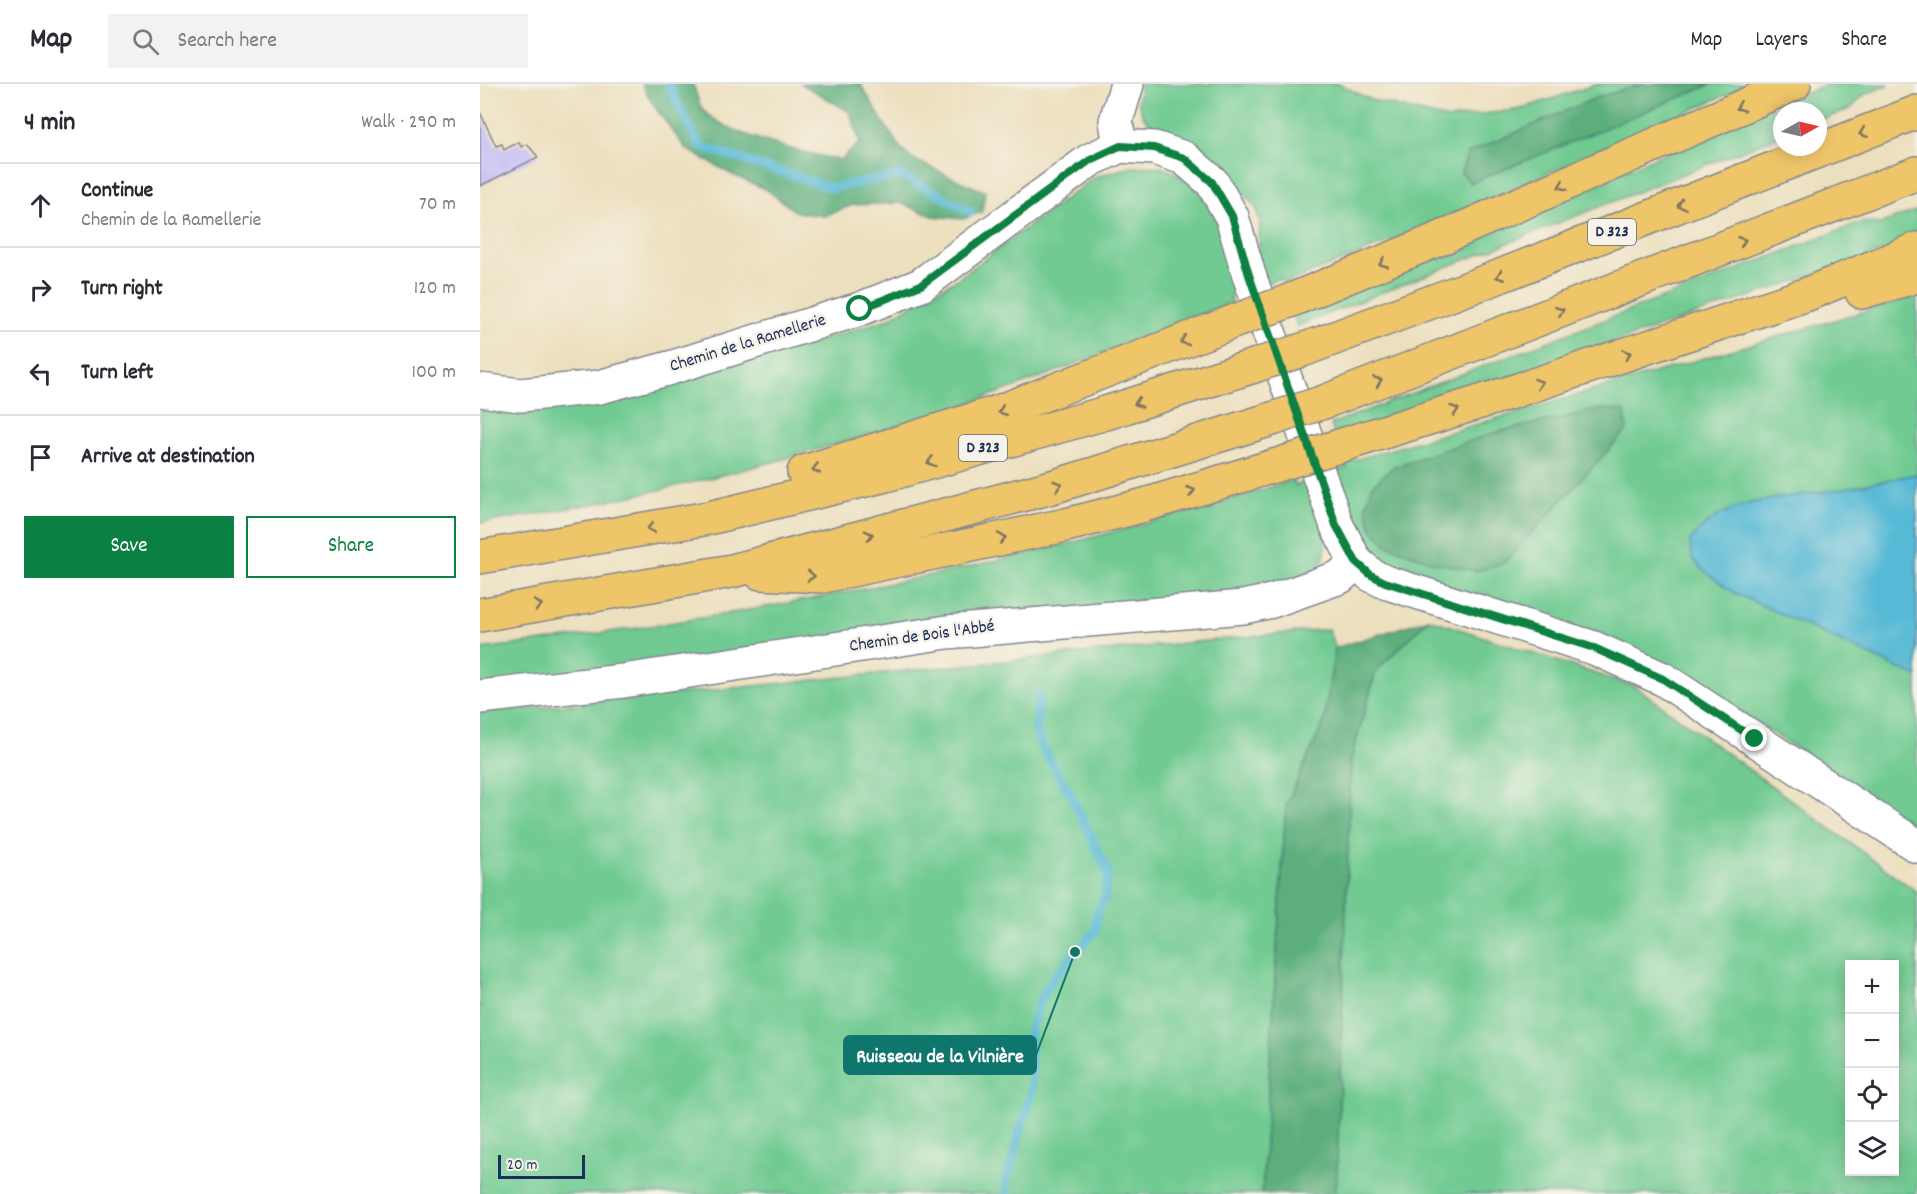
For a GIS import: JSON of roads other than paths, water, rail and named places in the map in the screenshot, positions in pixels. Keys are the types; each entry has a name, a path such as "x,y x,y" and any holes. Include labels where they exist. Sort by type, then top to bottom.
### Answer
{"highway":[{"path":"709,518 772,480 854,458 998,412 1289,301 1439,239 1794,84"},
{"name":"D 323","path":"480,557 709,518 886,475 1106,413 1305,349 1491,280 1917,112"},
{"path":"480,615 732,571 1052,487 1324,402 1917,173"},
{"path":"732,571 823,576 1066,525 1141,506 1506,394 1805,295 1917,249"},
{"path":"1805,295 1824,304 1917,276"}],"street":[{"path":"1127,84 1116,121 1120,146 1154,148 1184,158 1212,182 1232,216 1249,275 1323,488 1345,545 1356,562 1371,575 1385,582 1594,648 1663,679 1917,846"},
{"name":"Chemin de la Ramellerie","path":"480,390 521,395 599,387 670,368 860,309 921,285 1090,160 1120,146"},
{"name":"Chemin de Bois l'Abbé","path":"480,697 622,681 947,632 1244,607 1272,601 1340,577 1356,562"}],"water":[{"path":"1917,474 1917,677 1733,592 1703,570 1692,558 1690,541 1717,516 1733,509 1750,503"}],"waterway":[{"path":"668,84 700,146 831,188 902,175 971,212"},
{"path":"1007,1194 1006,1182 1032,1090 1030,1030 1040,1001 1053,978 1095,931 1097,913 1104,899 1108,872 1073,799 1043,749 1036,731 1039,695"}],"place":[{"name":"Ruisseau de la Vilnière","path":"1075,952"}]}
